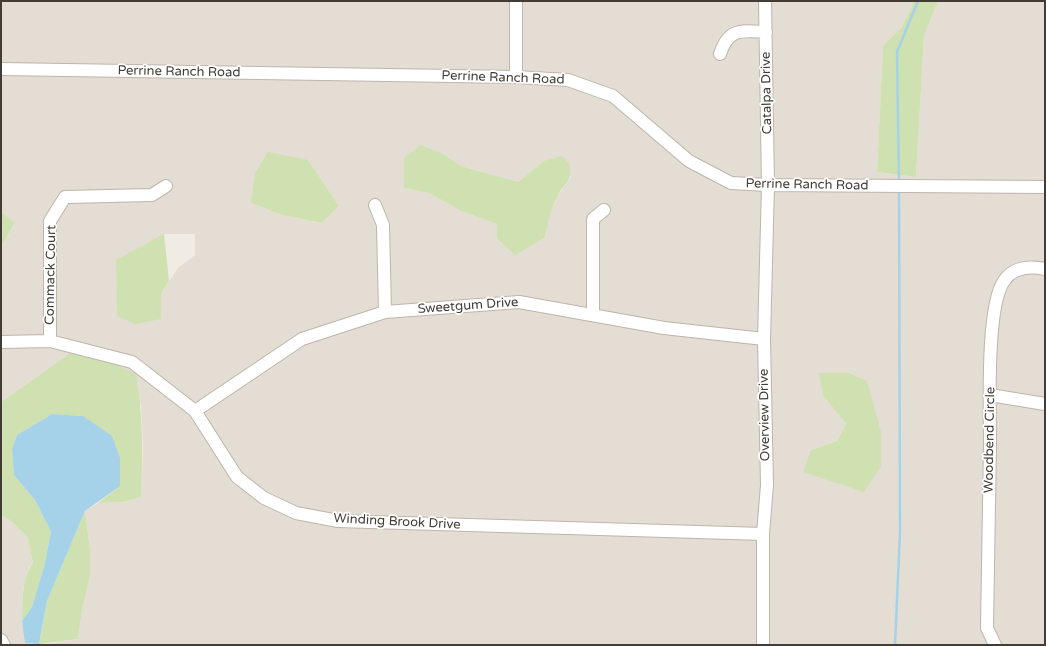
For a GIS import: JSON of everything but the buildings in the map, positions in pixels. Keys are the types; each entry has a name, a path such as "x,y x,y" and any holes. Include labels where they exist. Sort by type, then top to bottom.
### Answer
{"street":[{"path":"516,1 516,77"},
{"name":"Catalpa Drive","path":"766,1 768,185"},
{"path":"720,54 724,43 734,33 766,32"},
{"name":"Perrine Ranch Road","path":"1,69 516,77 568,80 613,96 689,161 731,183 768,185 1045,187"},
{"name":"Overview Drive","path":"763,645 763,534 767,485 764,339 768,185"},
{"name":"Commack Court","path":"50,340 50,221 65,197 152,195 166,186"},
{"path":"375,205 383,225 385,312"},
{"path":"593,315 593,219 604,210"},
{"name":"Woodbend Circle","path":"995,645 987,628 990,395 992,342 996,300 1004,280 1016,270 1034,267 1045,269"},
{"name":"Sweetgum Drive","path":"195,411 302,339 385,312 518,302 664,328 764,339"},
{"name":"Winding Brook Drive","path":"1,342 50,340 132,362 195,411 237,477 264,498 296,513 338,521 763,534"},
{"path":"990,395 1045,404"},
{"path":"1,640 4,645"}],"shaded area":[{"path":"1,1 914,1 902,27 883,46 877,172 916,177 924,36 938,1 1045,1 1045,183 768,180 732,178 692,157 616,92 569,75 1,64"},
{"path":"1,74 516,82 568,85 611,101 729,187 1045,192 1045,645 1,645 1,515 11,521 28,538 33,563 29,568 23,589 22,621 30,644 47,644 78,639 90,549 85,511 98,503 124,502 141,497 143,449 141,404 69,354 1,402 1,247 15,224 1,212","holes":["443,154 461,166 518,182 544,161 571,177 558,195 549,216 545,237 497,224 461,211 429,193 404,188","308,160 339,206 322,223 282,215 251,203","164,234 195,234 195,255 178,268 161,294","823,395 881,466 811,450 837,441 846,424"]}],"green space":[{"path":"914,1 938,1 924,36 916,177 877,172 883,46 902,27"},
{"path":"421,145 443,154 461,166 518,182 544,161 562,156 570,165 570,176 553,205 545,237 515,255 497,238 497,224 461,211 429,193 404,188 404,158"},
{"path":"268,152 308,160 339,206 322,223 282,215 251,203 255,173"},
{"path":"1,212 15,223 1,247"},
{"path":"164,234 169,281 161,294 161,319 135,324 117,316 116,260"},
{"path":"91,350 105,360 136,374 142,435 141,497 124,502 98,503 120,486 83,416 52,414 17,435 12,449 14,475 35,500 51,532 44,567 32,607 22,621 26,576 33,563 28,538 11,521 1,515 1,402 69,354"},
{"path":"819,373 849,373 867,381 881,432 881,466 864,492 803,472 811,450 837,441 846,424 823,395"},
{"path":"85,511 90,549 90,575 82,609 78,639 39,644 47,601"}],"water":[{"path":"52,414 83,416 112,436 120,458 120,486 85,511 47,601 39,644 25,643 22,621 32,607 44,567 51,532 35,500 14,475 12,449 17,435"}],"waterway":[{"path":"899,182 897,52 918,1"},
{"path":"895,645 900,532 899,189"}]}
